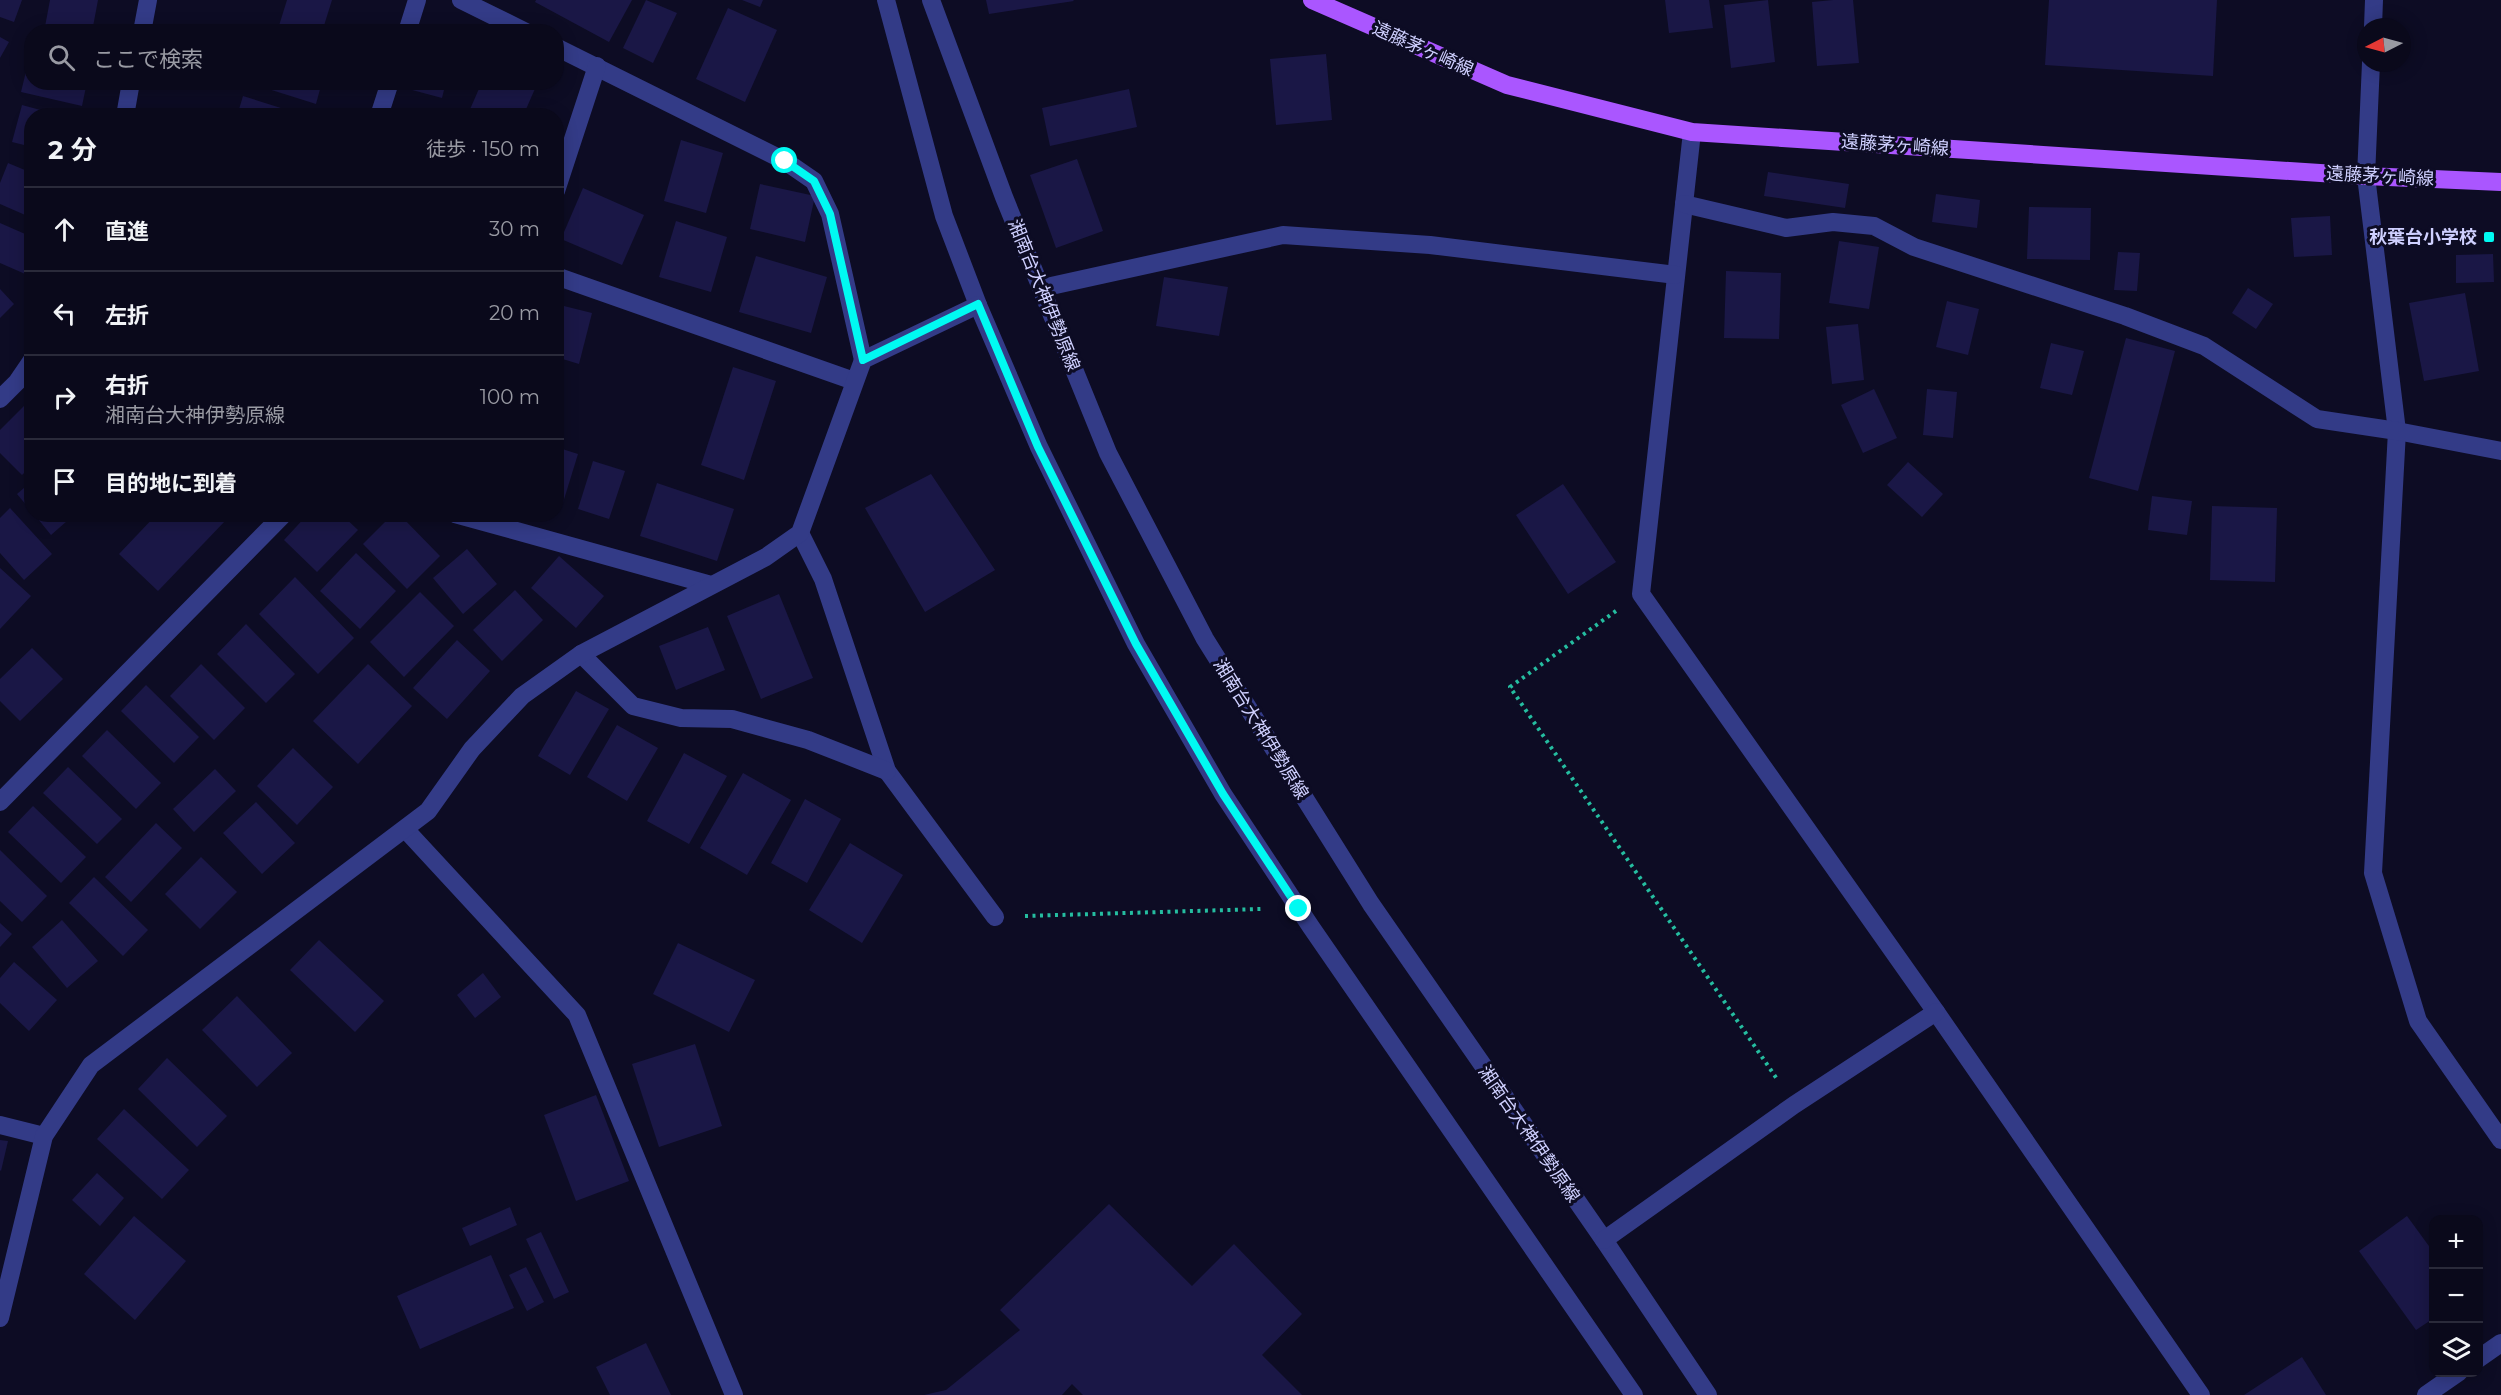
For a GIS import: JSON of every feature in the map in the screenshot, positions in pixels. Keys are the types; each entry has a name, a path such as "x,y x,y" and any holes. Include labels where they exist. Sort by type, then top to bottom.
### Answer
{"main road":[{"name":"遠藤茅ヶ崎線","path":"1312,0 1507,85 1692,132 2366,176 2501,182"}],"street":[{"path":"144,24 148,0"},
{"path":"410,24 417,0"},
{"path":"461,0 510,24"},
{"path":"886,0 944,216 978,304 1038,447 1136,644 1223,794 1299,909 1634,1395"},
{"name":"湘南台大神伊勢原線","path":"931,0 1004,197 1108,453 1204,639 1371,904 1604,1240 1708,1395"},
{"path":"2373,18 2374,0"},
{"path":"0,1318 5,1274 44,1136 91,1065 428,811 472,749 522,696 581,654 766,557 800,533 863,360 830,214 814,181 785,161 564,51"},
{"path":"564,167 597,66"},
{"path":"2372,72 2366,176 2397,430 2373,873 2418,1021 2501,1140"},
{"path":"126,108 129,90"},
{"path":"382,108 388,90"},
{"path":"1692,132 1641,594 1936,1012 2201,1395"},
{"path":"1684,204 1786,228 1833,222 1874,226 1914,247 2125,316 2204,346 2318,419 2397,430 2501,451"},
{"path":"1042,288 1283,235 1430,245 1676,275"},
{"path":"564,279 854,381"},
{"path":"863,360 978,304"},
{"path":"0,399 24,384"},
{"path":"0,802 276,522"},
{"path":"484,522 711,585"},
{"path":"800,533 824,579 887,771 994,916"},
{"path":"581,654 633,706 681,718 732,719 808,740 887,771"},
{"path":"405,829 577,1015 734,1395"},
{"path":"1604,1240 1794,1105 1936,1012"},
{"path":"0,1125 44,1136"},
{"path":"2483,1356 2501,1343"},
{"path":"2426,1395 2452,1377"}],"path":[{"path":"1641,594 1510,687 1794,1105"},
{"path":"994,916 1299,909"}],"building":[{"path":"0,0 22,0 14,22 0,17"},
{"path":"50,0 98,0 94,24 46,24"},
{"path":"287,0 332,0 324,24 280,24"},
{"path":"536,0 632,0 609,42 535,2"},
{"path":"646,0 677,13 653,63 623,48"},
{"path":"742,0 763,0 760,7"},
{"path":"986,0 1073,0 1074,1 989,14"},
{"path":"1665,0 1709,0 1713,28 1669,33"},
{"path":"1768,0 1775,62 1731,68 1724,5"},
{"path":"1853,0 1859,63 1817,66 1812,2"},
{"path":"2049,0 2217,0 2213,76 2045,65"},
{"path":"728,8 777,30 745,102 696,79"},
{"path":"0,37 9,42 0,58"},
{"path":"1326,54 1332,120 1276,125 1270,59"},
{"path":"24,80 24,90 85,90 82,106 21,92"},
{"path":"1129,89 1137,127 1050,146 1042,108"},
{"path":"271,90 320,90 316,104"},
{"path":"412,90 444,90 442,98"},
{"path":"478,90 534,90 527,108 471,108"},
{"path":"243,96 281,108 239,108"},
{"path":"22,105 33,108 24,108 24,145 12,142"},
{"path":"681,140 723,153 706,213 664,201"},
{"path":"1077,159 1103,231 1056,248 1030,175"},
{"path":"8,163 24,170 24,214 0,204 0,183"},
{"path":"1768,172 1849,184 1845,208 1764,196"},
{"path":"760,184 815,196 805,242 750,229"},
{"path":"583,188 644,215 622,265 564,240 564,232"},
{"path":"1936,194 1980,200 1977,228 1932,222"},
{"path":"2029,207 2091,208 2090,260 2027,259"},
{"path":"2330,216 2332,255 2294,257 2291,218"},
{"path":"676,221 727,237 711,292 659,277"},
{"path":"0,223 24,234 24,274 0,263"},
{"path":"1839,241 1879,247 1869,309 1829,303"},
{"path":"2118,252 2140,253 2137,291 2114,290"},
{"path":"2493,254 2494,282 2456,283 2456,255"},
{"path":"756,256 827,277 811,333 739,312"},
{"path":"1726,271 1781,273 1779,339 1724,338"},
{"path":"1164,277 1228,287 1219,336 1156,326"},
{"path":"2248,288 2273,304 2256,329 2232,313"},
{"path":"0,289 14,304 0,318"},
{"path":"2465,293 2479,371 2424,381 2409,303"},
{"path":"1947,301 1979,309 1968,355 1936,347"},
{"path":"564,306 592,313 579,364 564,359"},
{"path":"1858,324 1864,380 1832,384 1826,327"},
{"path":"2126,338 2175,351 2138,491 2089,478"},
{"path":"2051,343 2084,351 2072,395 2040,388"},
{"path":"733,367 776,381 744,480 701,465"},
{"path":"1874,389 1897,438 1863,453 1841,405"},
{"path":"1927,389 1957,392 1953,438 1923,435"},
{"path":"24,406 24,473 22,475 0,453 0,430"},
{"path":"564,450 578,454 564,500"},
{"path":"593,461 625,471 609,519 578,509"},
{"path":"1908,462 1943,494 1922,517 1887,485"},
{"path":"931,474 995,570 925,612 865,508"},
{"path":"657,483 734,509 717,561 640,536"},
{"path":"1563,484 1616,562 1568,594 1516,515"},
{"path":"24,488 24,502 17,494"},
{"path":"2152,496 2192,501 2187,535 2148,530"},
{"path":"2212,506 2277,508 2275,582 2210,580"},
{"path":"10,508 52,554 24,580 0,553 0,518"},
{"path":"40,522 66,522 51,535"},
{"path":"149,522 224,522 158,591 119,554"},
{"path":"301,522 350,522 358,530 317,572 284,540"},
{"path":"385,522 407,522 440,556 407,589 363,544"},
{"path":"467,549 497,584 463,614 433,578"},
{"path":"356,553 396,591 360,629 320,591"},
{"path":"559,556 604,596 576,628 531,588"},
{"path":"0,568 31,596 0,629"},
{"path":"295,577 354,638 318,674 259,614"},
{"path":"515,590 543,620 502,661 473,630"},
{"path":"420,592 454,626 404,677 370,642"},
{"path":"779,594 813,678 761,699 727,616"},
{"path":"246,624 295,674 266,703 217,654"},
{"path":"708,627 725,670 676,690 659,646"},
{"path":"457,640 490,671 447,719 413,688"},
{"path":"32,648 63,679 20,721 0,701 0,679"},
{"path":"201,664 245,708 214,740 170,696"},
{"path":"368,664 412,706 358,764 313,721"},
{"path":"146,685 199,737 174,763 121,711"},
{"path":"576,691 609,709 570,775 538,756"},
{"path":"617,725 658,748 627,801 587,777"},
{"path":"107,730 161,783 136,809 82,756"},
{"path":"293,748 333,787 297,825 257,786"},
{"path":"684,753 727,776 689,844 647,821"},
{"path":"68,767 122,819 97,844 43,793"},
{"path":"215,769 236,791 194,832 173,809"},
{"path":"743,773 791,800 747,875 700,848"},
{"path":"805,799 841,819 807,883 771,863"},
{"path":"256,802 295,843 262,874 223,833"},
{"path":"33,806 86,857 61,883 8,832"},
{"path":"156,823 182,848 131,902 105,877"},
{"path":"850,843 903,875 862,943 809,910"},
{"path":"0,850 47,896 22,922 0,901"},
{"path":"201,857 237,892 200,929 165,894"},
{"path":"94,877 148,930 123,956 69,903"},
{"path":"62,920 98,961 67,988 32,947"},
{"path":"0,923 12,934 0,947"},
{"path":"319,940 384,1001 355,1032 290,970"},
{"path":"678,943 755,980 729,1032 653,994"},
{"path":"14,962 57,1000 29,1031 0,1003 0,978"},
{"path":"483,973 501,997 475,1018 457,995"},
{"path":"237,996 292,1053 257,1087 202,1030"},
{"path":"695,1044 722,1126 659,1147 632,1064"},
{"path":"167,1058 227,1116 197,1147 138,1089"},
{"path":"596,1095 629,1181 576,1201 544,1115"},
{"path":"124,1109 189,1170 162,1199 97,1139"},
{"path":"0,1140 8,1141 1,1171 0,1170"},
{"path":"97,1173 124,1198 100,1226 72,1200"},
{"path":"1109,1204 1192,1286 1234,1244 1302,1314 1262,1355 1302,1395 1083,1395 1072,1384 1062,1395 924,1395 946,1390 1020,1330 1000,1310"},
{"path":"510,1207 517,1225 470,1246 462,1228"},
{"path":"134,1216 186,1261 135,1320 84,1274"},
{"path":"2407,1216 2429,1246 2429,1321 2416,1330 2359,1251"},
{"path":"541,1232 569,1292 554,1299 526,1239"},
{"path":"491,1255 514,1308 420,1349 397,1296"},
{"path":"526,1267 544,1302 527,1311 509,1275"},
{"path":"646,1343 671,1395 610,1395 596,1367"},
{"path":"2302,1357 2326,1395 2244,1395"}],"place":[{"name":"秋葉台小学校","path":"2489,237"}],"route":[{"path":"785,161 814,181 830,214 863,360 978,304 1038,447 1136,644 1223,794 1299,909"}]}
